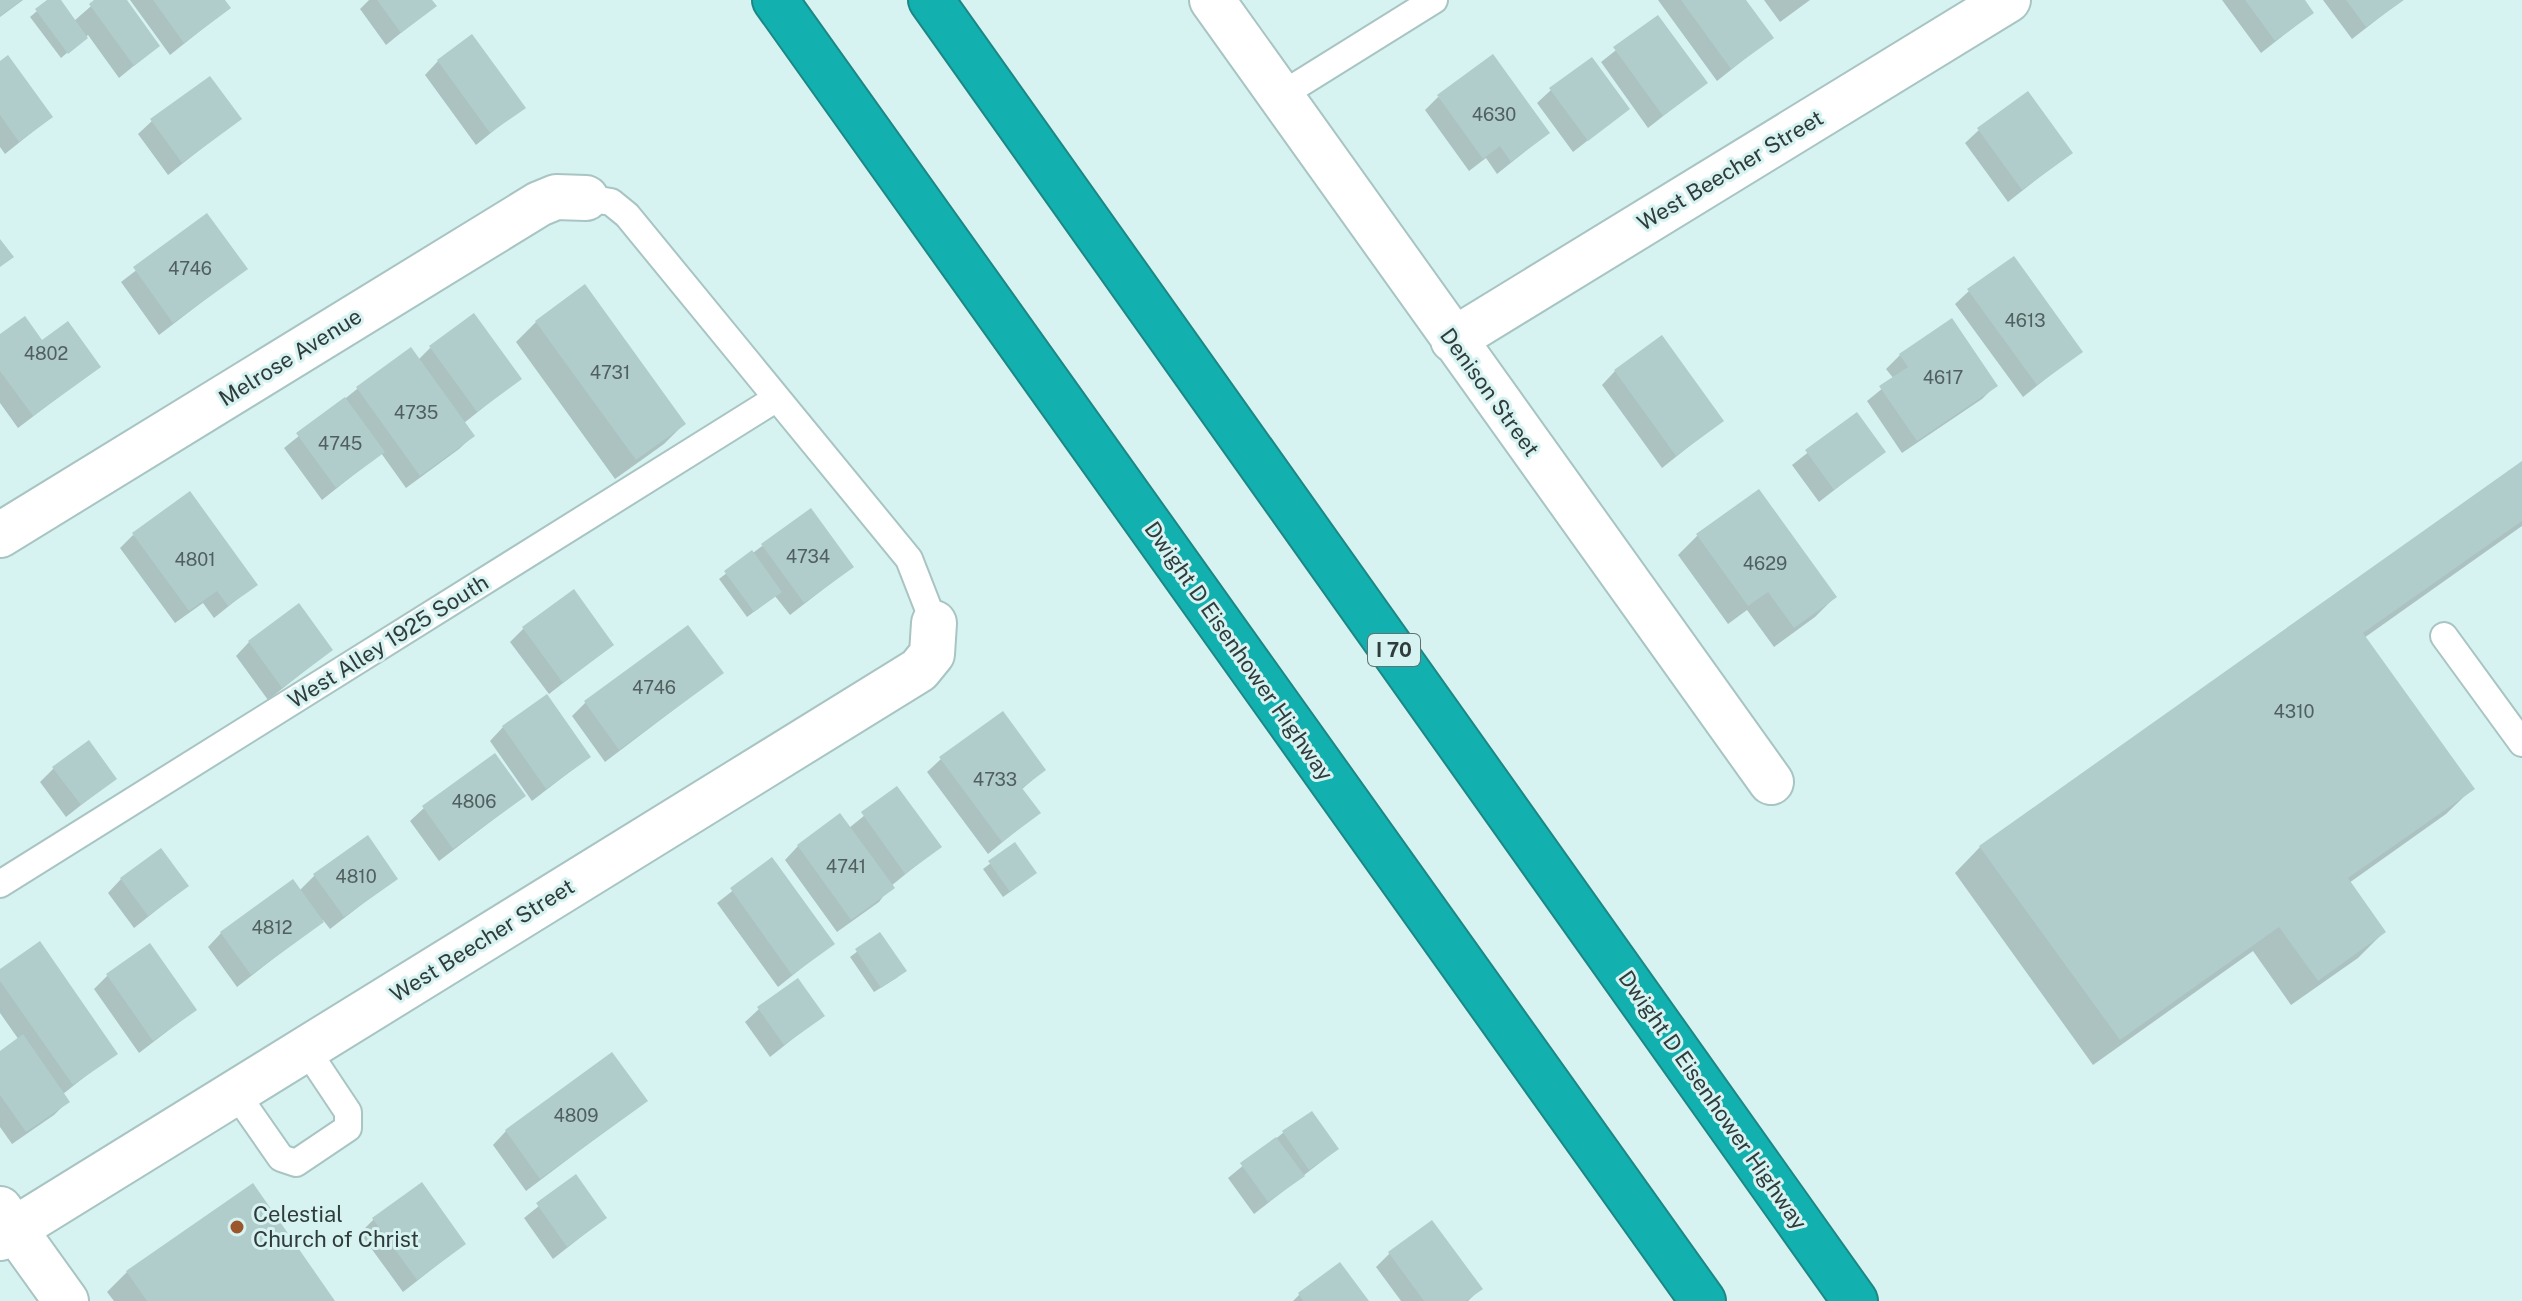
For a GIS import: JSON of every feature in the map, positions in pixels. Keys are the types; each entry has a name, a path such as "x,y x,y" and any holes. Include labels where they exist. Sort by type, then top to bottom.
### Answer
{"highway":[{"name":"Dwight D Eisenhower Highway","path":"775,0 1703,1301"},
{"name":"Dwight D Eisenhower Highway","path":"931,0 1855,1301"}],"street":[{"name":"Denison Street","path":"1212,0 1771,782"},
{"name":"West Beecher Street","path":"1453,340 2008,0"},
{"name":"Melrose Avenue","path":"0,535 539,204 556,197 586,198"},
{"name":"West Beecher Street","path":"5,1225 306,1049 919,670 932,654 934,623"},
{"path":"5,1225 66,1301"}],"lane":[{"path":"1280,96 1434,0"},
{"path":"586,198 611,202 627,215 909,559 934,623"},
{"name":"West Alley 1925 South","path":"0,884 777,398"},
{"path":"2444,636 2522,743"},
{"path":"235,1092 281,1158 296,1163 348,1128 348,1112 306,1049"}],"building":[{"path":"0,0 22,0 0,16"},
{"path":"47,0 61,0 88,38 68,54 35,9"},
{"path":"94,0 127,0 160,46 134,66 89,4"},
{"path":"153,0 225,0 231,8 184,43"},
{"path":"377,0 432,0 437,6 401,33"},
{"path":"1681,0 1746,0 1774,38 1731,69"},
{"path":"2245,0 2305,0 2314,13 2275,41"},
{"path":"2346,0 2404,0 2366,27"},
{"path":"1658,15 1708,83 1663,116 1613,47"},
{"path":"472,34 526,108 490,133 437,60"},
{"path":"1493,54 1550,133 1511,162 1500,146 1483,159 1437,95"},
{"path":"8,55 53,117 19,142 0,115 0,61"},
{"path":"1592,57 1630,109 1588,141 1549,88"},
{"path":"210,76 242,119 182,163 150,119"},
{"path":"2028,91 2073,153 2022,190 1977,128"},
{"path":"207,213 248,269 173,323 133,267"},
{"path":"0,239 14,257 0,267"},
{"path":"2014,256 2083,352 2037,385 1967,289"},
{"path":"585,284 686,424 636,460 535,321"},
{"path":"474,313 522,379 477,412 429,346"},
{"path":"25,316 42,340 68,321 101,367 33,416 0,371 0,334"},
{"path":"1952,318 1998,386 1917,441 1879,386 1908,367 1899,354"},
{"path":"1662,335 1724,421 1676,456 1614,370"},
{"path":"411,347 475,436 420,476 356,387"},
{"path":"345,397 385,452 336,488 296,433"},
{"path":"1857,412 1886,452 1834,490 1805,450"},
{"path":"2522,461 2522,521 2363,633 2475,789 2348,878 2386,932 2318,981 2279,927 2120,1040 1979,846"},
{"path":"1759,489 1837,597 1794,628 1768,592 1748,606 1696,534"},
{"path":"190,491 258,585 228,606 217,591 189,611 132,533"},
{"path":"811,508 854,567 804,603 761,544"},
{"path":"752,550 782,592 754,612 724,571"},
{"path":"574,589 614,645 563,683 522,627"},
{"path":"299,603 333,650 282,688 248,641"},
{"path":"688,625 724,673 619,750 584,701"},
{"path":"547,694 591,757 546,789 502,726"},
{"path":"1003,711 1046,770 1022,788 1041,813 1002,842 939,757"},
{"path":"89,740 117,779 81,805 52,767"},
{"path":"495,753 526,796 453,849 422,806"},
{"path":"897,786 942,847 905,874 861,812"},
{"path":"840,813 895,888 851,920 797,845"},
{"path":"368,835 398,879 344,917 313,874"},
{"path":"1015,842 1037,873 1010,892 988,861"},
{"path":"161,848 189,886 148,916 120,878"},
{"path":"772,857 835,944 792,975 730,888"},
{"path":"293,879 324,922 251,975 220,932"},
{"path":"880,932 907,971 881,988 855,949"},
{"path":"40,941 118,1054 73,1085 0,981 0,969"},
{"path":"150,943 197,1010 153,1041 106,974"},
{"path":"798,978 825,1016 784,1045 757,1007"},
{"path":"23,1034 70,1102 26,1132 0,1095 0,1051"},
{"path":"612,1052 648,1101 540,1179 505,1130"},
{"path":"1312,1111 1339,1149 1309,1170 1282,1131"},
{"path":"1276,1137 1305,1176 1268,1202 1240,1163"},
{"path":"576,1174 607,1218 567,1247 536,1203"},
{"path":"422,1182 466,1244 417,1280 372,1218"},
{"name":"Celestial Church of Christ","path":"253,1183 335,1301 147,1301 126,1271"},
{"path":"1432,1220 1483,1289 1466,1301 1424,1301 1388,1252"},
{"path":"1340,1262 1369,1301 1303,1301 1298,1293"}],"place":[{"name":"Celestial Church of Christ","path":"237,1227"}]}
